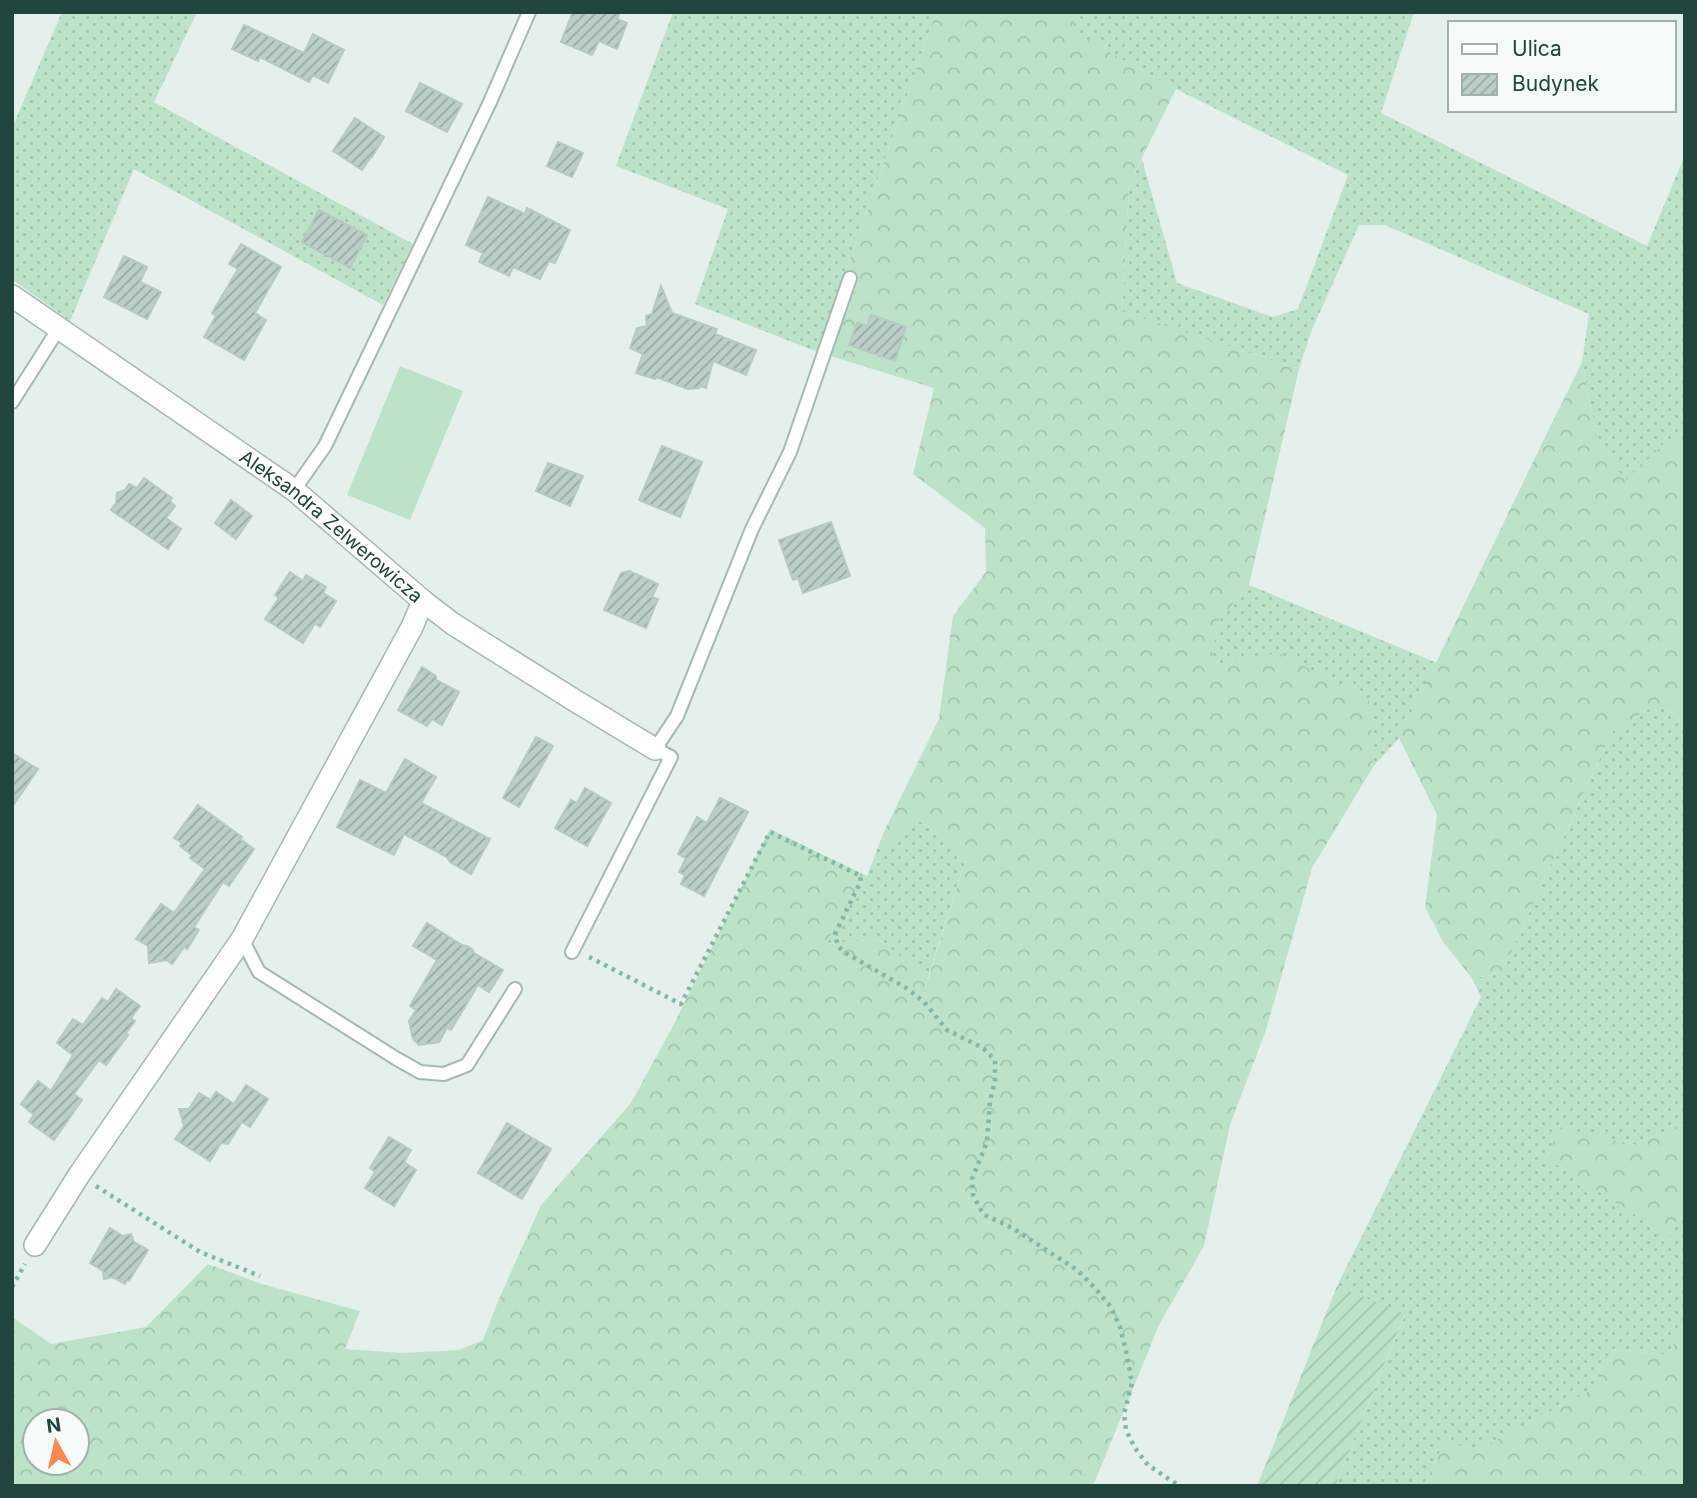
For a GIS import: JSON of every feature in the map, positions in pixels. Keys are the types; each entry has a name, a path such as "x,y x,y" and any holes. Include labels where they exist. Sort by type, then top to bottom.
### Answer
{"street":[{"name":"Aleksandra Zelwerowicza","path":"12,296 294,490 453,624 655,749"},
{"path":"35,1245 79,1175 242,939 412,628 423,601"}],"lane":[{"path":"294,490 325,446 490,103 528,12"},
{"path":"572,952 671,757 655,749 677,716 752,529 790,452 850,278"},
{"path":"12,402 59,328"},
{"path":"242,939 259,972 420,1072 444,1074 467,1065 515,989"}],"path":[{"path":"572,952 594,959 681,1004 770,832 861,876 835,934 835,940 844,951 908,989 924,1002 947,1030 983,1048 995,1060 987,1142 972,1179 973,1195 984,1214 1014,1228 1077,1270 1111,1307 1123,1339 1132,1383 1124,1414 1126,1430 1148,1465 1181,1486"},
{"path":"79,1175 200,1252 260,1276"}],"green space":[{"path":"62,12 197,12 154,102 413,244 383,305 134,169 70,321 12,279 12,128"},
{"path":"673,12 936,12 818,352 695,304 728,209 616,166"},
{"path":"936,12 1075,12 1073,32 1176,89 1129,184 1122,311 1299,369 1249,585 1219,621 1210,665 1278,653 1369,699 1373,767 1312,868 1266,1030 1230,1125 1204,1246 1159,1325 1093,1486 12,1486 12,1317 51,1344 146,1327 208,1264 265,1285 360,1311 345,1349 403,1353 459,1350 483,1340 541,1205 631,1103 673,1026 770,829 867,876 826,944 879,939 928,979 967,856 915,818 885,848 883,834 939,719 953,616 986,572 985,528 913,474 934,388 818,352"},
{"path":"1075,12 1414,12 1381,113 1647,246 1685,155 1685,440 1668,440 1625,482 1596,434 1582,362 1589,314 1385,225 1359,225 1311,332 1299,369 1122,312 1129,184 1142,159 1177,283 1273,317 1298,309 1348,175 1176,89 1072,32"},
{"path":"1582,362 1596,434 1625,481 1668,440 1685,440 1685,733 1675,713 1654,706 1612,732 1501,974 1472,978 1443,942 1425,907 1437,815 1399,738"},
{"path":"400,366 463,391 410,520 347,495"},
{"path":"1249,585 1437,663 1399,738 1373,767 1368,699 1209,666 1219,621"},
{"path":"1654,706 1675,713 1685,733 1685,1123 1636,1145 1559,1128 1600,1191 1639,1217 1667,1244 1685,1200 1685,1320 1668,1355 1615,1350 1591,1390 1481,1448 1444,1444 1423,1486 1398,1486 1392,1483 1391,1486 1335,1486 1405,1315 1337,1286 1481,997 1472,978 1501,974 1612,732"},
{"path":"915,818 967,856 927,980 879,939 826,944 867,876 883,834 885,847"},
{"path":"1685,1123 1685,1200 1667,1244 1639,1217 1547,1159 1559,1127 1635,1145"},
{"path":"1337,1286 1405,1314 1335,1486 1257,1486"},
{"path":"1685,1320 1685,1486 1423,1486 1444,1444 1481,1448 1591,1390 1615,1350 1668,1355"}],"building":[{"path":"573,12 620,12 617,19 627,23 617,49 599,41 592,55 561,42"},
{"path":"244,25 304,53 313,34 344,50 328,83 313,75 309,82 260,57 258,61 232,49"},
{"path":"420,83 462,104 447,132 406,111"},
{"path":"355,118 384,137 362,170 333,151"},
{"path":"558,142 583,153 572,177 547,166"},
{"path":"488,197 525,214 527,208 570,230 555,263 549,261 540,279 513,267 509,276 479,262 483,253 466,245"},
{"path":"319,210 367,235 350,268 302,242"},
{"path":"241,244 281,267 255,313 266,320 244,360 204,337 216,316 212,313 238,269 229,264"},
{"path":"124,256 147,267 140,282 161,292 147,319 104,297"},
{"path":"661,286 672,313 717,329 715,334 756,350 746,375 713,361 706,388 700,386 688,389 636,373 643,354 630,348 637,328 647,326 646,316 652,314"},
{"path":"871,315 906,327 895,361 849,345 857,323 867,326"},
{"path":"662,446 702,462 680,517 639,500"},
{"path":"548,463 583,476 570,506 536,491"},
{"path":"144,478 172,498 170,501 175,506 166,518 181,529 168,549 111,510 116,503 117,493 125,490 129,484 137,488"},
{"path":"231,500 252,516 236,539 215,523"},
{"path":"831,522 850,576 803,593 798,578 793,580 779,540"},
{"path":"629,571 658,584 652,597 658,599 646,628 604,610 621,573"},
{"path":"290,572 303,581 306,575 326,587 323,593 336,601 320,627 315,623 303,643 265,619 279,598 275,595"},
{"path":"422,667 436,676 436,680 459,692 442,725 432,719 427,726 398,710"},
{"path":"536,737 553,746 519,807 503,798"},
{"path":"12,753 38,769 12,807"},
{"path":"405,759 436,777 421,803 490,839 471,874 450,862 447,857 404,834 394,855 337,827 360,780 386,793"},
{"path":"585,788 611,803 587,846 555,828 571,800 577,803"},
{"path":"720,798 748,812 704,896 681,884 685,875 679,872 686,858 678,854 697,817 707,823"},
{"path":"198,805 254,849 229,886 223,882 194,927 199,930 187,949 184,947 172,964 167,960 149,963 148,946 136,939 161,904 174,913 205,869 190,858 192,855 174,838"},
{"path":"427,923 503,970 489,992 478,985 451,1030 447,1028 439,1042 419,1045 413,1039 409,1021 416,1010 410,1006 437,960 413,946"},
{"path":"116,989 140,1006 131,1018 135,1021 106,1065 99,1060 74,1094 82,1100 54,1140 29,1122 34,1115 21,1104 38,1081 51,1091 73,1055 57,1043 73,1019 83,1025 102,998 108,1002"},
{"path":"246,1085 268,1099 250,1127 242,1122 228,1144 221,1143 210,1161 175,1139 184,1126 179,1109 189,1109 199,1093 211,1100 216,1092 234,1104"},
{"path":"507,1123 551,1149 522,1199 478,1173"},
{"path":"389,1137 411,1150 404,1162 416,1170 394,1206 365,1188 375,1172 370,1168"},
{"path":"110,1228 123,1236 131,1234 134,1242 148,1250 125,1284 112,1277 104,1279 103,1271 90,1263"}]}
